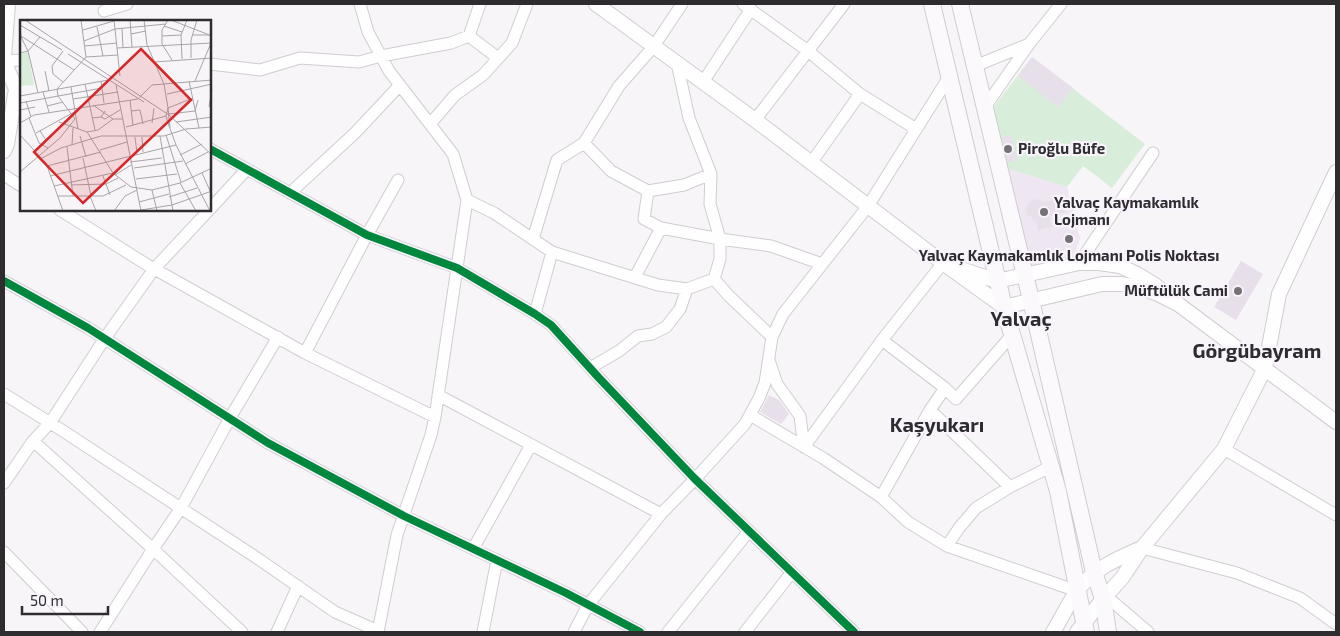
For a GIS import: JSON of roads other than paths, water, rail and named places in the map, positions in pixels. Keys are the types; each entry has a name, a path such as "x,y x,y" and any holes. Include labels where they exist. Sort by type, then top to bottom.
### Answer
{"main road":[{"path":"932,4 997,281 1058,491 1077,590 1082,630"},
{"path":"960,4 1094,572 1104,598 1108,632"}],"street":[{"path":"4,151 19,90 4,60 8,4"},
{"path":"104,12 127,4"},
{"path":"4,394 181,508 335,612 378,632 388,589 397,535 431,435 435,417 467,200 453,154 389,71 368,32 360,4"},
{"path":"211,64 260,70 300,58 359,62 381,56 451,44 469,36 480,4"},
{"path":"430,124 455,95 483,75 512,43 527,4"},
{"path":"596,4 704,82 1004,307 1102,284 1122,284 1141,288 1178,304"},
{"path":"532,239 556,160 584,143 619,86 654,46 682,4"},
{"path":"985,108 1029,44 1061,4"},
{"path":"755,120 841,5"},
{"path":"704,82 747,6 808,51 860,94 916,129"},
{"path":"469,36 498,58"},
{"path":"975,66 1029,44"},
{"path":"4,60 20,60"},
{"path":"678,63 689,118 712,174 710,204 720,239 720,259 714,279"},
{"path":"574,632 588,605 661,514 745,424 765,383 772,336 783,314 868,206 948,77"},
{"path":"290,192 355,133 400,85"},
{"path":"811,163 860,94"},
{"path":"584,143 611,171 648,192 684,185 712,174"},
{"path":"211,150 367,235 457,268 535,314 550,325 695,479 854,632"},
{"path":"1079,263 1153,153"},
{"path":"211,207 247,169"},
{"path":"1082,630 1104,598 1122,578 1142,548 1224,449 1265,368 1279,294 1336,172"},
{"path":"4,175 20,185"},
{"path":"305,352 398,180"},
{"path":"648,192 644,219 661,228 771,246 822,264"},
{"path":"467,200 494,213 552,252 658,285 687,289 714,279"},
{"path":"62,211 154,269 305,352 435,417"},
{"path":"4,482 33,441 50,423 105,338 154,269 207,211"},
{"path":"635,277 661,228"},
{"path":"535,314 552,252"},
{"path":"943,263 997,281 1079,263 1100,263 1120,266 1155,285 1336,422"},
{"path":"804,447 882,340 943,263"},
{"path":"714,279 729,296 772,336"},
{"path":"4,281 105,338 268,443 404,516 566,593 640,632"},
{"path":"590,368 619,351 638,336 652,334 666,327 680,309 687,289"},
{"path":"882,340 945,388 956,399 1012,335"},
{"path":"100,632 181,508 230,418 278,337"},
{"path":"769,359 777,384 800,416 804,447"},
{"path":"881,497 930,410 945,388"},
{"path":"438,395 661,514"},
{"path":"930,410 1010,487"},
{"path":"750,415 804,447 881,497 908,522 947,546 1077,590"},
{"path":"33,441 242,632"},
{"path":"473,549 531,445"},
{"path":"1224,449 1336,515"},
{"path":"947,546 976,508 1010,487 1050,467"},
{"path":"668,632 749,531"},
{"path":"1053,632 1077,590 1094,572 1118,558 1142,548 1237,574 1300,598 1336,624"},
{"path":"4,552 82,632"},
{"path":"483,632 498,560"},
{"path":"745,632 792,572"},
{"path":"277,632 298,586"},
{"path":"1104,598 1148,632"}],"place":[{"name":"Piroğlu Büfe","path":"1008,149"},
{"name":"Yalvaç Kaymakamlık Lojmanı","path":"1044,212"},
{"name":"Yalvaç Kaymakamlık Lojmanı Polis Noktası","path":"1069,239"},
{"name":"Müftülük Cami","path":"1238,291"}],"district":[{"name":"Yalvaç","path":"1021,319"},
{"name":"Görgübayram","path":"1257,351"},
{"name":"Kaşyukarı","path":"937,425"}]}
